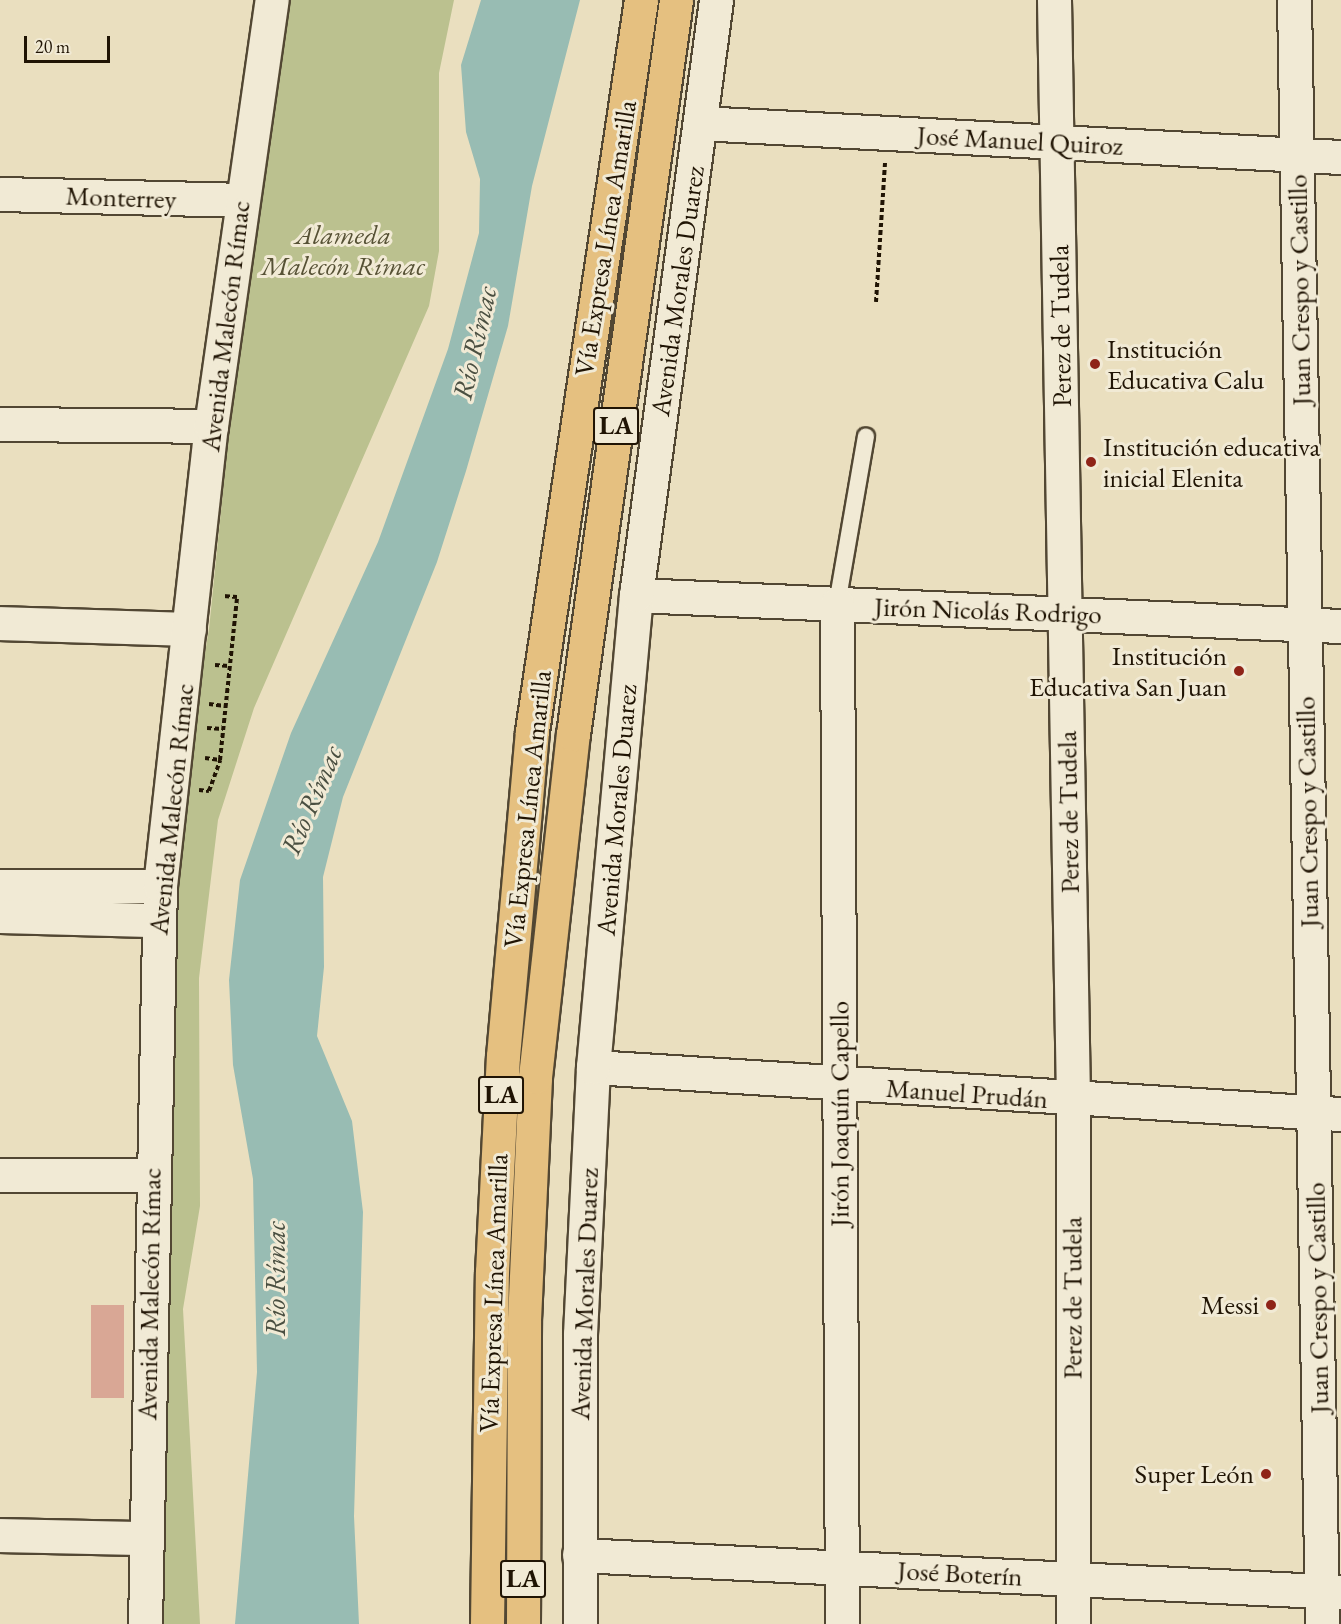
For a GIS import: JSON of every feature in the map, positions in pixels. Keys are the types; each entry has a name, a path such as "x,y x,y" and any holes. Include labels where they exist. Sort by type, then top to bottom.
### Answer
{"highway":[{"name":"Vía Expresa Línea Amarilla","path":"487,1624 492,1272 503,1056 532,731 641,0"},
{"name":"Vía Expresa Línea Amarilla","path":"523,1624 522,1534 535,1077 574,722 676,0"},
{"path":"522,1534 538,1624"}],"street":[{"name":"Avenida Malecón Rímac","path":"145,1624 151,1175 160,886 211,426 241,200 272,0"},
{"name":"Avenida Morales Duarez","path":"580,1624 580,1334 593,1067 636,595 716,0"},
{"name":"Perez de Tudela","path":"1054,0 1073,1101 1071,1579 1073,1624"},
{"name":"Juan Crespo y Castillo","path":"1294,0 1298,155 1302,624 1327,1113 1331,1591 1322,1624"},
{"name":"José Manuel Quiroz","path":"700,123 1341,157"},
{"name":"Monterrey","path":"0,194 241,200"},
{"path":"0,424 211,426"},
{"name":"Jirón Nicolás Rodrigo","path":"636,595 1341,626"},
{"name":"Jirón Joaquín Capello","path":"837,604 842,1624"},
{"path":"0,623 189,629"},
{"path":"0,886 160,886"},
{"path":"0,916 158,920"},
{"name":"Manuel Prudán","path":"593,1067 1073,1101 1327,1113"},
{"path":"0,1175 151,1175"},
{"path":"0,1535 145,1538"},
{"name":"José Boterín","path":"579,1555 1331,1591"}],"lane":[{"path":"837,604 866,436"}],"path":[{"path":"876,302 886,133"},
{"path":"200,727 223,729"}],"green space":[{"name":"Alameda Malecón Rímac","path":"285,0 454,0 439,73 439,251 429,306 254,708 218,820 199,978 200,1206 183,1309 200,1624 156,1624 173,845 209,629 246,264"}],"water":[{"name":"Río Rímac","path":"481,0 580,0 532,186 508,326 466,471 437,562 343,797 323,877 324,967 317,1036 352,1121 363,1212 354,1516 359,1624 235,1624 257,1372 253,1179 233,1065 229,980 240,880 291,733 378,542 448,349 479,233 480,179 466,132 461,65"}],"building":[{"path":"91,1305 124,1305 124,1398 91,1398"}],"place":[{"name":"Institución Educativa Calu","path":"1095,364"},
{"name":"Institución educativa inicial Elenita","path":"1091,462"},
{"name":"Institución Educativa San Juan","path":"1239,671"},
{"name":"Messi","path":"1271,1305"},
{"name":"Super León","path":"1266,1474"}]}
